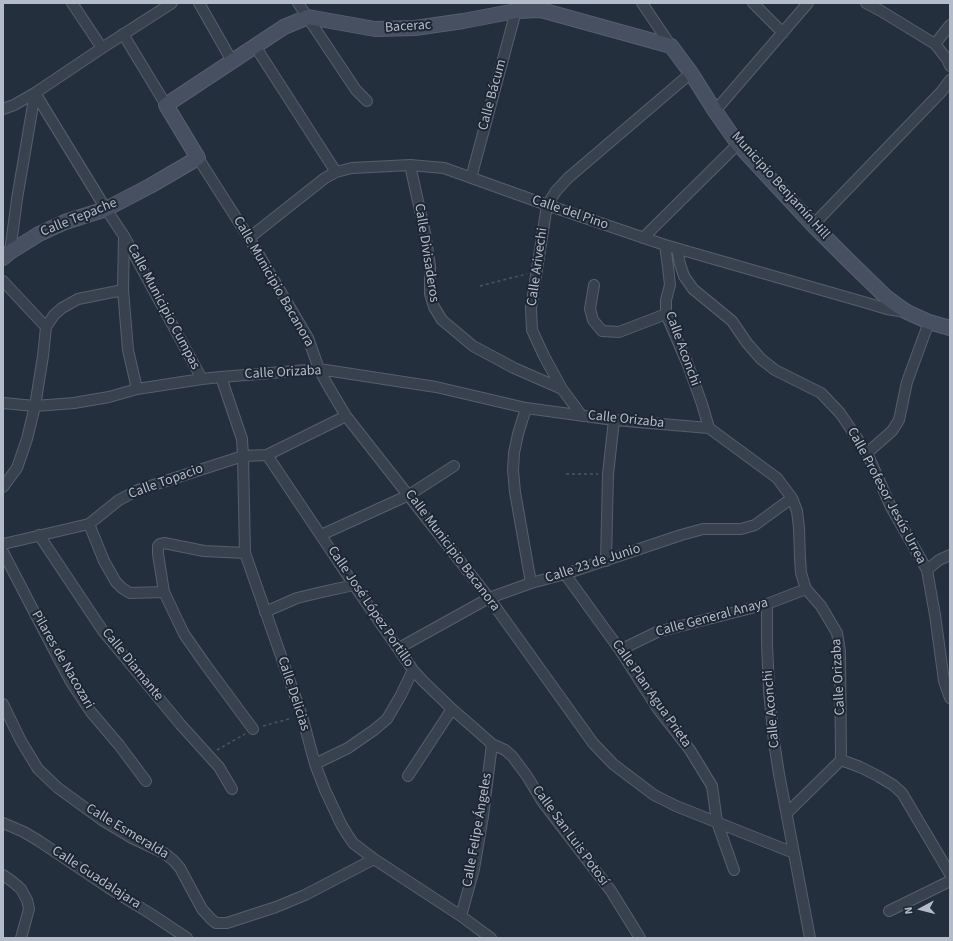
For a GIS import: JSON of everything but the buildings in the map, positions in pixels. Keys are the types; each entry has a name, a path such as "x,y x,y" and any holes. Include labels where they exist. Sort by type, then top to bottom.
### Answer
{"street":[{"path":"72,3 102,48"},
{"path":"3,109 14,105 35,93 172,3"},
{"path":"199,3 232,61"},
{"path":"298,3 356,90 367,101"},
{"path":"642,3 671,46"},
{"path":"753,3 783,33"},
{"path":"715,111 808,3"},
{"path":"866,3 882,11 935,44 950,66"},
{"name":"Bacerac","path":"308,17 375,29 416,28 516,11 541,10 671,46"},
{"name":"Calle Bácum","path":"471,178 516,11"},
{"path":"166,105 284,27 308,17"},
{"path":"935,44 950,25"},
{"path":"123,34 198,158"},
{"path":"255,46 336,172"},
{"name":"Municipio Benjamín Hill","path":"671,46 691,73 738,144 813,225 886,297"},
{"name":"Calle Arivechi","path":"582,416 562,389 532,330 531,308 547,205 556,191 568,178 691,73"},
{"path":"813,225 942,91 950,80"},
{"path":"7,255 18,199 35,93"},
{"name":"Calle Municipio Cumpas","path":"35,93 124,236 202,379"},
{"path":"643,238 738,144"},
{"name":"Calle Tepache","path":"7,255 39,234 64,222 106,209 150,186 198,158"},
{"name":"Calle Municipio Bacanora","path":"198,158 249,238 308,338 319,369 346,416 489,598 593,743 613,764 654,795 676,806 794,853"},
{"name":"Calle del Pino","path":"249,238 325,178 336,172 352,168 410,165 444,168 665,245 867,304 907,312"},
{"name":"Calle Divisaderos","path":"410,165 425,234 430,266 430,294 434,307 442,320 472,346 514,368 562,389"},
{"name":"Calle Municipio Cumpas","path":"124,236 123,290 128,350 137,389"},
{"name":"Calle Aconchi","path":"665,245 670,285 666,300 666,314 688,364 709,428"},
{"name":"Calle Profesor Jesús Urrea","path":"677,248 684,276 694,289 732,321 761,358 775,370 821,394 840,412 867,453 891,507 926,570 935,615 944,681 950,698"},
{"path":"3,281 46,327"},
{"path":"594,285 590,309 593,320 602,331 619,332 666,314"},
{"path":"3,487 17,468 27,439 35,406 46,327 54,315 62,308 78,299 123,290"},
{"name":"Calle del Pino","path":"886,297 907,312 929,322 950,328"},
{"path":"867,453 892,430 899,420 907,382 929,322"},
{"name":"Calle Orizaba","path":"3,403 35,406 74,403 109,397 137,389 221,376 319,369 436,388 526,408 614,420 709,428 777,478 792,498 797,511 801,573 806,589 821,606 837,634 840,651 841,760"},
{"name":"Calle Delicias","path":"221,376 242,439 245,553 302,716 315,764 341,824 353,842 374,859 461,916 491,938"},
{"path":"526,408 516,440 513,470 515,492 531,583"},
{"path":"267,455 346,416"},
{"path":"606,561 608,474 614,420"},
{"name":"Calle Topacio","path":"3,544 88,524 119,500 138,490 243,456 267,455"},
{"name":"Calle José López Portillo","path":"267,455 354,585 414,670 423,681 452,709 492,744"},
{"path":"321,535 409,495 454,466"},
{"name":"Calle 23 de Junio","path":"399,648 489,598 531,583 565,574 703,529 741,529 755,525 792,498"},
{"path":"88,524 104,560 116,582 122,588 130,593 164,592"},
{"name":"Calle Diamante","path":"39,535 103,631 181,725 219,767 232,789"},
{"path":"245,553 204,552 164,543 158,546 164,592 184,634 253,728"},
{"name":"Pilares de Nacozari","path":"3,552 71,682 91,712 146,782"},
{"path":"926,570 950,555"},
{"name":"Calle Plan Agua Prieta","path":"565,574 620,650 658,709 690,750 712,786 717,822 734,870"},
{"path":"265,612 297,598 354,585"},
{"name":"Calle General Anaya","path":"620,650 657,632 767,604 806,589"},
{"name":"Calle Aconchi","path":"767,604 767,643 775,748 787,813"},
{"path":"315,764 348,748 387,719 414,670"},
{"name":"Calle Esmeralda","path":"3,704 21,741 38,768 58,788 102,820 132,838 164,853 173,860 180,868 202,909 210,919 216,923 228,923 276,907 305,895 374,859"},
{"path":"408,776 452,709"},
{"name":"Calle Felipe Ángeles","path":"461,916 474,869 482,823 492,744"},
{"name":"Calle San Luis Potosí","path":"492,744 505,750 512,756 542,801 611,891 640,938"},
{"path":"810,938 787,813 841,760 878,776 893,785 902,793 950,874"},
{"name":"Calle Guadalajara","path":"3,823 24,832 39,841 186,938"},
{"path":"3,875 21,889 27,900 29,909 21,938"},
{"path":"889,911 950,881"}],"path":[{"path":"480,286 536,272"},
{"path":"566,474 608,474"}]}
